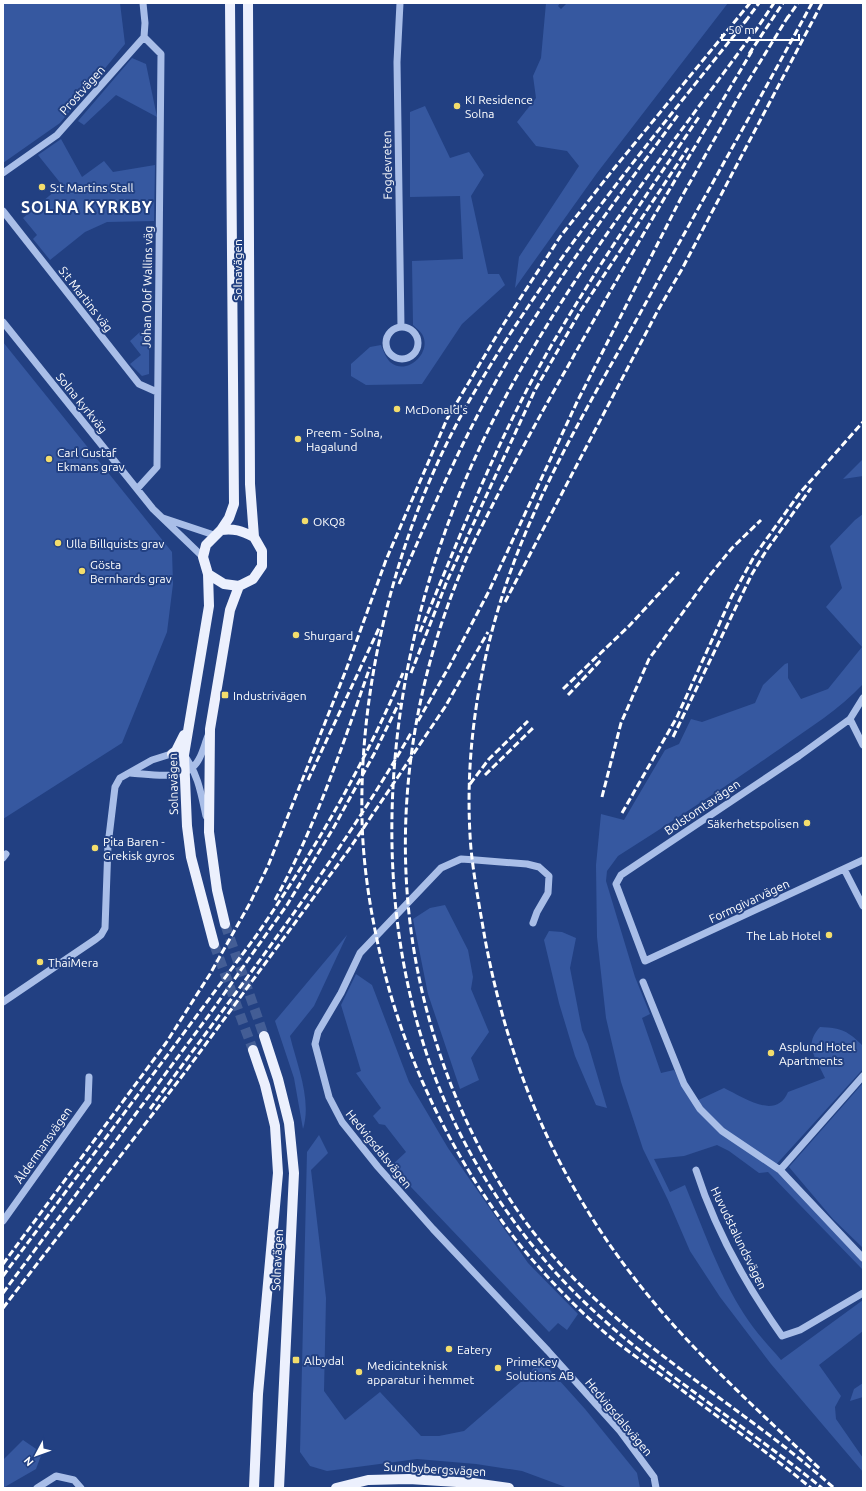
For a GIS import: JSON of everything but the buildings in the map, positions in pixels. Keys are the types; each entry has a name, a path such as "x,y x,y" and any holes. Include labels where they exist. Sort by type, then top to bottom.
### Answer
{"main road":[{"name":"Solnavägen","path":"214,944 192,857 187,826 189,769 184,755 209,606 208,574 203,557 206,544 229,518 234,504 230,3"},
{"name":"Solnavägen","path":"239,586 253,579 262,566 262,551 254,537 250,484 248,3"},
{"path":"217,532 230,528 242,531 254,537"},
{"path":"208,574 224,584 239,586 230,610 210,729 209,832 216,890 225,924"},
{"path":"172,754 181,742 189,720"},
{"name":"Solnavägen","path":"264,1036 278,1079 289,1123 294,1173 279,1488"},
{"name":"Solnavägen","path":"253,1050 265,1085 275,1126 278,1172 258,1394 254,1488"},
{"name":"Sundbybergsvägen","path":"336,1488 368,1480 409,1479 473,1483 509,1488"}],"street":[{"path":"143,3 145,23 144,38"},
{"name":"Fogdevreten","path":"400,3 396,62 401,327"},
{"name":"Prostvägen","path":"3,173 57,135 144,38"},
{"name":"Johan Olof Wallins väg","path":"137,489 157,467 161,54 144,38"},
{"name":"S:t Martins väg","path":"3,211 139,384 157,392"},
{"name":"Solna kyrkväg","path":"3,322 137,489 160,516 203,557"},
{"path":"401,327 414,332 418,340 418,346 413,354 402,359 392,356 387,351 385,342 389,332 401,327"},
{"path":"160,516 217,532"},
{"name":"Bolstomtavägen","path":"645,961 616,884 621,875 799,756 850,719 863,698"},
{"path":"850,719 863,745"},
{"path":"130,773 170,775 189,769 199,760 210,729"},
{"path":"3,1002 101,935 105,928 108,845 115,787 120,778 152,760 172,754 184,755"},
{"path":"189,769 200,787 209,832"},
{"name":"Hedvigsdalsvägen","path":"533,923 537,912 548,893 550,876 539,867 527,864 461,859 441,868 360,954 341,993 318,1032 315,1044 329,1097 342,1122 378,1167 433,1229 548,1351 620,1431 654,1477 656,1488"},
{"name":"Formgivarvägen","path":"645,961 863,860"},
{"path":"844,869 863,906"},
{"path":"643,982 684,1084 700,1109 722,1131 780,1170 863,1258"},
{"path":"780,1170 863,1076"},
{"name":"Åldermansvägen","path":"3,1221 88,1102 89,1077"},
{"name":"Huvudstalundsvägen","path":"696,1170 718,1227 740,1271 759,1304 782,1336 800,1330 863,1293"},
{"path":"37,1488 56,1476 74,1480 81,1488"}],"shaded area":[{"path":"3,3 120,3 125,44 60,123 3,163"},
{"path":"546,3 560,3 558,6 561,9 567,3 728,3 597,173 515,288 519,257 579,166 567,151 536,146 517,122 536,98 533,76 541,58"},
{"path":"132,58 146,64 157,117 116,95 84,125 78,121"},
{"path":"425,106 450,158 469,152 484,175 471,196 488,274 499,274 505,285 462,324 422,384 366,385 351,376 351,364 370,347 381,345 390,362 397,366 404,366 416,360 421,355 424,348 422,334 413,325 412,261 463,259 460,196 410,197 410,112"},
{"path":"61,139 82,177 104,161 113,172 155,165 154,221 107,222 85,232 50,260 33,239 37,235 23,218 62,185 38,155"},
{"path":"140,332 147,336 149,348 149,374 142,376 130,364 141,355 130,341"},
{"path":"3,342 172,552 173,584 167,632 122,743 3,819"},
{"path":"863,459 863,476 843,479"},
{"path":"863,514 863,684 844,702 813,726 721,789 618,856 607,871 606,881 635,977 650,1014 642,1018 661,1073 674,1070 692,1103 724,1088 749,1101 767,1106 776,1105 783,1101 788,1092 825,1078 815,1058 812,1046 812,1040 820,1027 834,1028 844,1031 863,1046 863,1069 773,1168 863,1262 863,1270 768,1172 759,1173 729,1151 717,1145 684,1156 654,1159 670,1192 685,1185 715,1258 732,1294 753,1327 781,1360 863,1300 863,1331 819,1365 841,1396 835,1407 836,1419 863,1458 863,1472 771,1364 720,1297 690,1251 668,1200 643,1149 621,1082 606,1018 597,937 596,865 601,814 624,820 665,750 679,744 691,719 702,722 755,703 763,685 785,664 788,663 788,678 801,699 828,689 862,647 826,607 842,588 830,546 855,520"},
{"path":"445,905 468,950 473,977 471,989 489,1032 471,1058 479,1080 460,1089 428,994 413,919 430,908"},
{"path":"549,931 562,932 576,938 570,968 582,1030 588,1044 607,1108 596,1105 575,1056 559,1003 544,940"},
{"path":"347,935 314,1006 290,1036 305,1094 306,1106 303,1129 294,1078 275,1021"},
{"path":"356,974 372,985 409,1082 448,1148 528,1263 578,1314 567,1330 558,1323 549,1332 391,1166 406,1152 385,1125 379,1124 373,1116 381,1108 356,1073 361,1071 341,1005"},
{"path":"863,1083 863,1248 833,1219 789,1167"},
{"path":"319,1135 328,1153 311,1170 326,1298 324,1391 345,1420 380,1392 421,1436 439,1436 464,1431 522,1381 541,1360 585,1409 637,1473 640,1488 568,1488 522,1471 476,1464 417,1459 327,1471 310,1466 300,1452 307,1152"},
{"path":"863,1383 863,1397 850,1401 854,1389"},
{"path":"23,1440 42,1453 36,1469 3,1488 3,1460"}],"tunnel":[{"path":"225,924 264,1036"},
{"path":"214,944 253,1050"}],"railway":[{"path":"3,1264 166,1043 210,974 250,903 268,866 346,670 386,560 447,419 503,325 560,237 612,171 750,3"},
{"path":"745,22 759,3"},
{"path":"754,33 774,3"},
{"path":"749,54 783,3"},
{"path":"786,20 798,3"},
{"path":"812,3 587,407 555,468 527,530 502,596 483,667 472,740 469,813 474,872 485,939 495,986 507,1032 522,1076 539,1118 559,1160 581,1200 607,1240 656,1305 724,1378 821,1470"},
{"path":"505,602 657,312 682,269 822,3"},
{"path":"418,721 450,665 489,591 577,402 681,198 739,96 789,15"},
{"path":"748,18 600,205 565,253 499,352 468,403 444,450 422,500 403,551 388,604 376,657 368,711 363,765 362,818 370,904 389,989 397,1015 416,1066 438,1115 464,1163 496,1213 529,1256 570,1300 603,1331 760,1448 811,1488"},
{"path":"756,29 620,214 556,310 499,409 464,484 435,562 413,643 398,726 392,809 394,893 406,975 427,1055 437,1083 461,1136 475,1162 506,1211 542,1257 573,1291 606,1322 676,1379 822,1488"},
{"path":"752,51 638,243 551,396 501,489 465,561 441,626 424,684 413,743 407,803 406,863 410,923 420,983 436,1042 455,1095 467,1122 509,1198 542,1243 574,1279 609,1312 645,1342 798,1457 834,1488"},
{"path":"399,584 464,441 509,359 549,296 612,205 678,115"},
{"path":"420,632 465,523 497,451 532,380 568,317 699,117"},
{"path":"411,673 447,581 535,390 581,310 688,148"},
{"path":"622,813 677,717 732,596 755,555 799,494 863,422"},
{"path":"673,737 752,574 766,551 811,488"},
{"path":"602,797 621,723 649,659 710,575 732,548 761,520"},
{"path":"563,689 630,625 679,572"},
{"path":"308,780 380,626"},
{"path":"3,1308 186,1071 350,848 445,707 488,632"},
{"path":"568,695 601,660"},
{"path":"275,900 290,872 316,815 370,667"},
{"path":"3,1276 256,936 277,905 317,841 372,742 403,673"},
{"path":"3,1293 209,1015 287,905 334,827 374,754 399,703"},
{"path":"470,784 489,759 528,721"},
{"path":"485,775 534,727"},
{"path":"150,1109 319,878 382,782 411,733"}],"place":[{"name":"KI Residence Solna","path":"457,106"},
{"name":"S:t Martins Stall","path":"42,187"},
{"name":"McDonald's","path":"397,409"},
{"name":"Preem - Solna, Hagalund","path":"298,439"},
{"name":"Carl Gustaf Ekmans grav","path":"49,459"},
{"name":"OKQ8","path":"305,521"},
{"name":"Ulla Billquists grav","path":"58,543"},
{"name":"Gösta Bernhards grav","path":"82,571"},
{"name":"Shurgard","path":"296,635"},
{"name":"Industrivägen","path":"225,695"},
{"name":"Säkerhetspolisen","path":"807,823"},
{"name":"Pita Baren - Grekisk gyros","path":"95,848"},
{"name":"The Lab Hotel","path":"829,935"},
{"name":"ThaiMera","path":"40,962"},
{"name":"Asplund Hotel Apartments","path":"771,1053"},
{"name":"Eatery","path":"449,1349"},
{"name":"Albydal","path":"296,1360"},
{"name":"PrimeKey Solutions AB","path":"498,1368"},
{"name":"Medicinteknisk apparatur i hemmet","path":"359,1372"}],"district":[{"name":"SOLNA KYRKBY","path":"87,207"}]}
